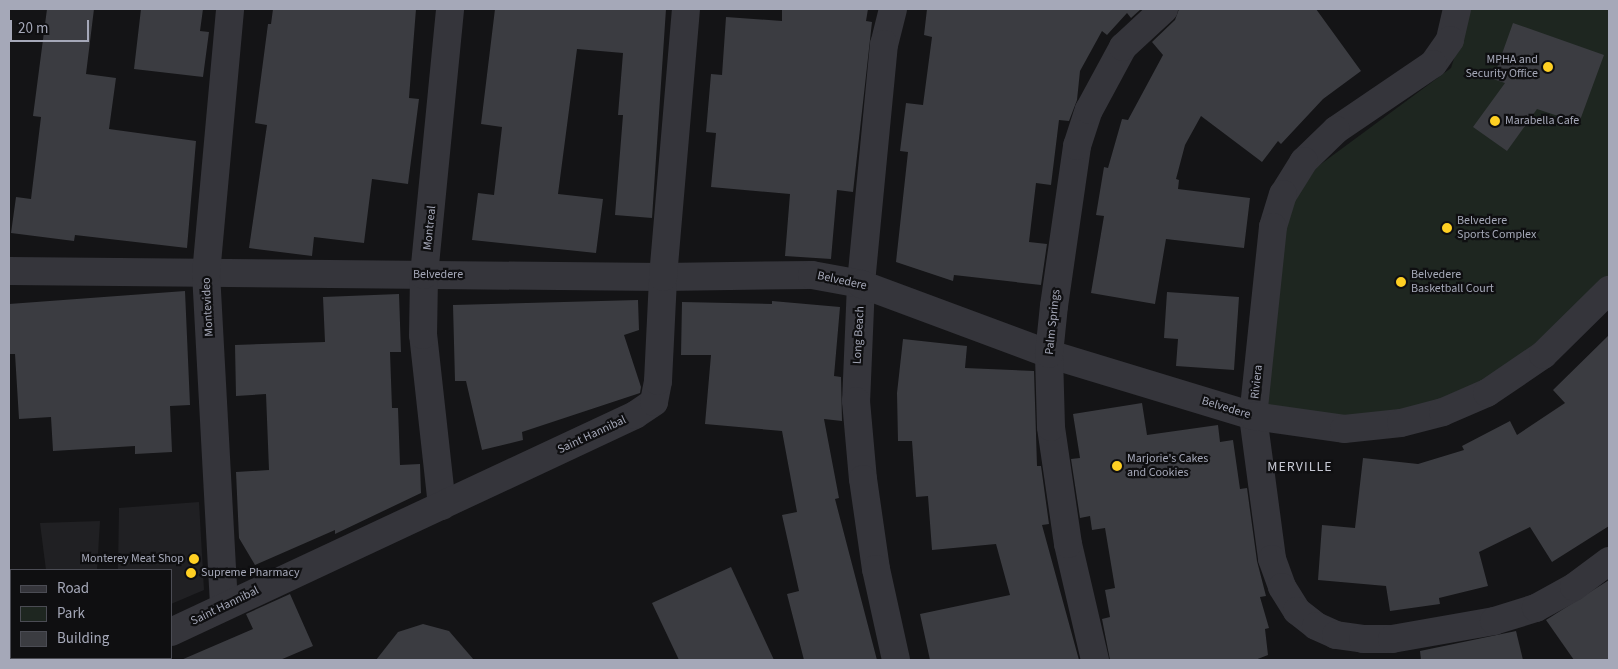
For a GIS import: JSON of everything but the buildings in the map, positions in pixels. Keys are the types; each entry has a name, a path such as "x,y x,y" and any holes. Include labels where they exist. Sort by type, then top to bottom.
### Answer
{"street":[{"name":"Montevideo","path":"224,606 206,274 230,9"},
{"name":"Montreal","path":"442,506 424,351 424,274 450,9"},
{"name":"Saint Hannibal","path":"172,632 635,415 654,402 658,381 663,277 686,9"},
{"name":"Long Beach","path":"893,9 884,44 861,284 856,392 858,443 876,569 896,660"},
{"name":"Palm Springs","path":"1095,660 1066,534 1051,428 1049,354 1062,235 1078,146 1089,110 1123,47 1164,9"},
{"name":"Riviera","path":"1458,9 1450,40 1433,64 1336,130 1304,161 1283,194 1273,227 1253,416 1272,560 1282,587 1296,610 1316,626 1336,634 1392,639 1494,621 1536,608 1574,587 1609,561"},
{"name":"Belvedere","path":"9,271 663,277 812,274 861,284 1049,354 1253,416 1344,429 1401,423 1443,412 1487,393 1543,355 1609,290"},
{"path":"9,652 9,660"}],"shaded area":[{"path":"199,502 204,590 172,604 172,569 118,569 119,508"},
{"path":"100,521 97,569 46,569 40,523"}],"green space":[{"name":"Belvedere Sports Complex","path":"1470,9 1609,9 1609,283 1508,371 1388,420 1266,409 1288,208 1317,167 1451,68"}],"place":[{"name":"MPHA and Security Office","path":"1548,67"},
{"name":"Marabella Cafe","path":"1495,121"},
{"name":"Belvedere Sports Complex","path":"1447,228"},
{"name":"Belvedere Basketball Court","path":"1401,282"},
{"name":"Marjorie's Cakes and Cookies","path":"1117,466"},
{"name":"Monterey Meat Shop","path":"194,559"},
{"name":"Supreme Pharmacy","path":"191,573"}],"district":[{"name":"MERVILLE","path":"1300,467"}]}
